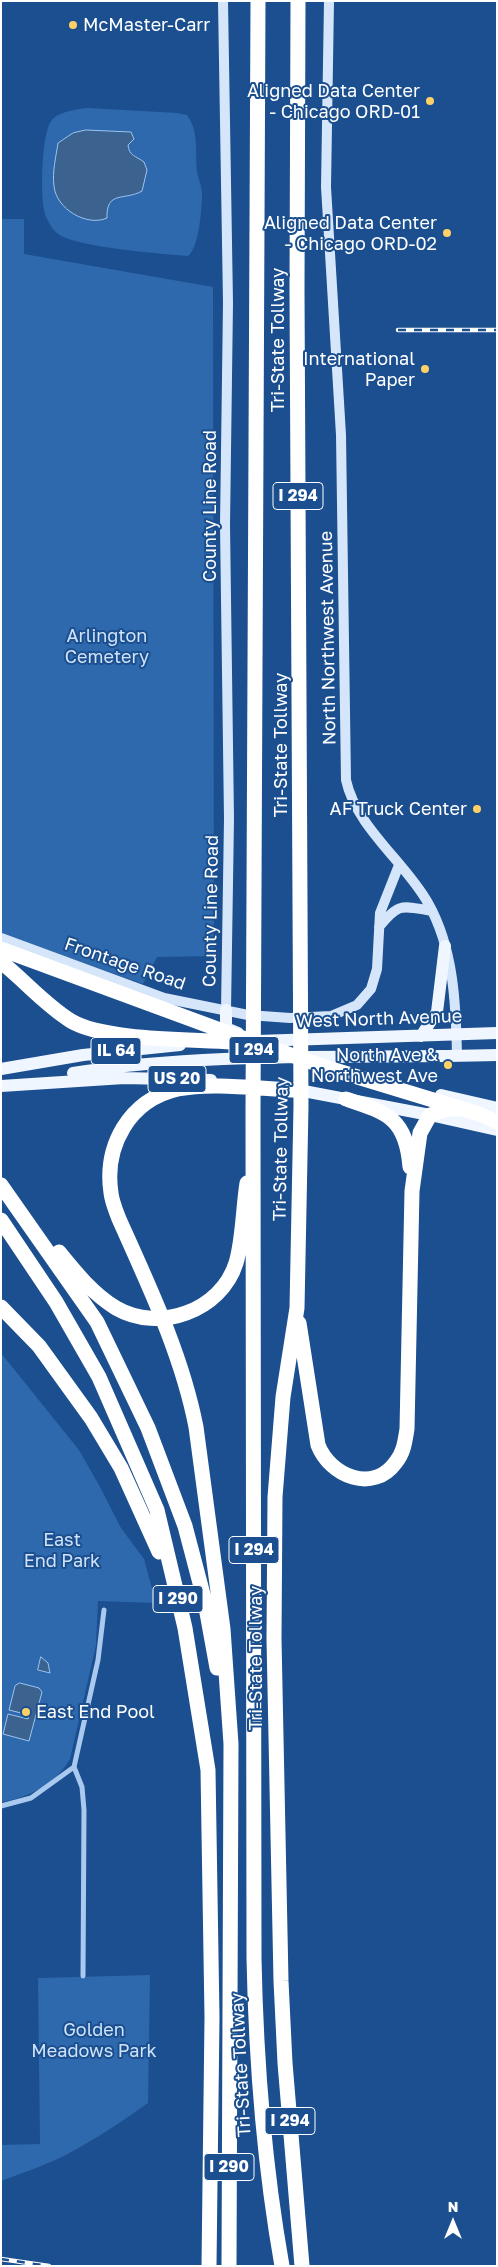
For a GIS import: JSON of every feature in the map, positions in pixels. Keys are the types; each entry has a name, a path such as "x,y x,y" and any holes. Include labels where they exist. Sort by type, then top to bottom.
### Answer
{"highway":[{"name":"Tri-State Tollway","path":"258,1 253,1109 254,1958 256,2033 266,2163 281,2261"},
{"name":"Tri-State Tollway","path":"298,1 297,299 301,1106 297,1308 282,1398 275,1496 274,1639 280,1981 302,2263"},
{"path":"1,949 230,1035 462,1109 497,1122"},
{"path":"1,962 60,1013 86,1028 129,1035 230,1035"},
{"path":"231,1744 223,1629 206,1516 196,1427 190,1396 178,1358 119,1219 111,1195 109,1172 112,1149 120,1130 139,1108 164,1093 195,1087 297,1090"},
{"path":"346,1099 384,1113 396,1122 406,1144 412,1191"},
{"path":"297,1308 317,1439 322,1457 338,1472 350,1476 369,1478 386,1472 396,1463 404,1449 407,1429 412,1191 420,1133 430,1115 448,1109 462,1109"},
{"path":"1,1184 94,1293 118,1309 146,1318 174,1318 191,1313 214,1297 228,1280 236,1263 254,1142"},
{"name":"I 290","path":"1,1184 97,1322 148,1428 188,1536 205,1602 231,1744 229,2266"},
{"name":"I 290","path":"1,1220 56,1302 100,1377 157,1510 185,1628 208,1770 212,2017 209,2266"},
{"path":"1,1234 56,1302"},
{"path":"1,1307 39,1346 91,1418 121,1468 148,1525 176,1592"}],"main road":[{"path":"421,1036 437,1012 445,946"},
{"path":"226,1010 226,1028 230,1035"},
{"name":"West North Avenue","path":"230,1035 421,1036 497,1033"},
{"name":"IL 64","path":"1,1068 230,1035"},
{"name":"West North Avenue","path":"1,1086 134,1065 232,1059 497,1055"},
{"path":"328,1066 497,1108"},
{"name":"US 20","path":"1,1086 82,1080 175,1078 252,1084 346,1099 497,1130"}],"street":[{"name":"County Line Road","path":"223,1 228,303 225,525 229,819 226,1010"},
{"name":"North Northwest Avenue","path":"329,1 326,187 340,416 346,780 355,803 377,836 424,897 432,911 445,946 454,986 457,1056"},
{"name":"Frontage Road","path":"1,938 164,998 248,1015 290,1018 331,1016 357,1005 371,988 377,970 380,912 400,865"},
{"path":"379,927 392,911 406,906 432,911"},
{"path":"83,1976 84,1810 82,1787 74,1767 98,1660 104,1610"},
{"path":"1,1806 31,1798 74,1767"}],"green space":[{"path":"87,108 187,115 195,135 197,171 202,194 197,237 192,252 188,256 98,246 66,238 55,232 45,214 42,194 42,166 48,127 52,120 59,115 68,111"},
{"name":"Arlington Cemetery","path":"1,219 24,219 24,254 213,287 214,956 157,957 143,984 1,934"},
{"name":"East End Park","path":"1,1353 79,1450 121,1528 144,1559 156,1603 98,1601 96,1645 70,1759 49,1783 21,1797 1,1802"},
{"name":"Golden Meadows Park","path":"150,1975 148,2103 83,2146 37,2168 1,2181 1,2145 40,2144 38,1978"}],"shaded area":[{"path":"86,130 131,132 134,139 128,145 130,151 144,162 147,170 142,191 113,200 108,209 107,218 99,220 82,218 66,209 60,202 54,186 58,143 73,133"},
{"path":"41,1657 48,1663 50,1673 38,1670"},
{"name":"East End Pool","path":"20,1683 39,1688 42,1692 29,1741 3,1734 8,1714 28,1719 29,1715 9,1710 15,1686"}],"railway":[{"path":"398,330 497,330"},
{"path":"1,2259 49,2266"}],"place":[{"name":"McMaster-Carr","path":"73,25"},
{"name":"Aligned Data Center - Chicago ORD-01","path":"430,101"},
{"name":"Aligned Data Center - Chicago ORD-02","path":"447,233"},
{"name":"International Paper","path":"425,369"},
{"name":"AF Truck Center","path":"477,809"},
{"name":"North Ave & Northwest Ave","path":"448,1065"},
{"name":"East End Pool","path":"26,1712"}]}
